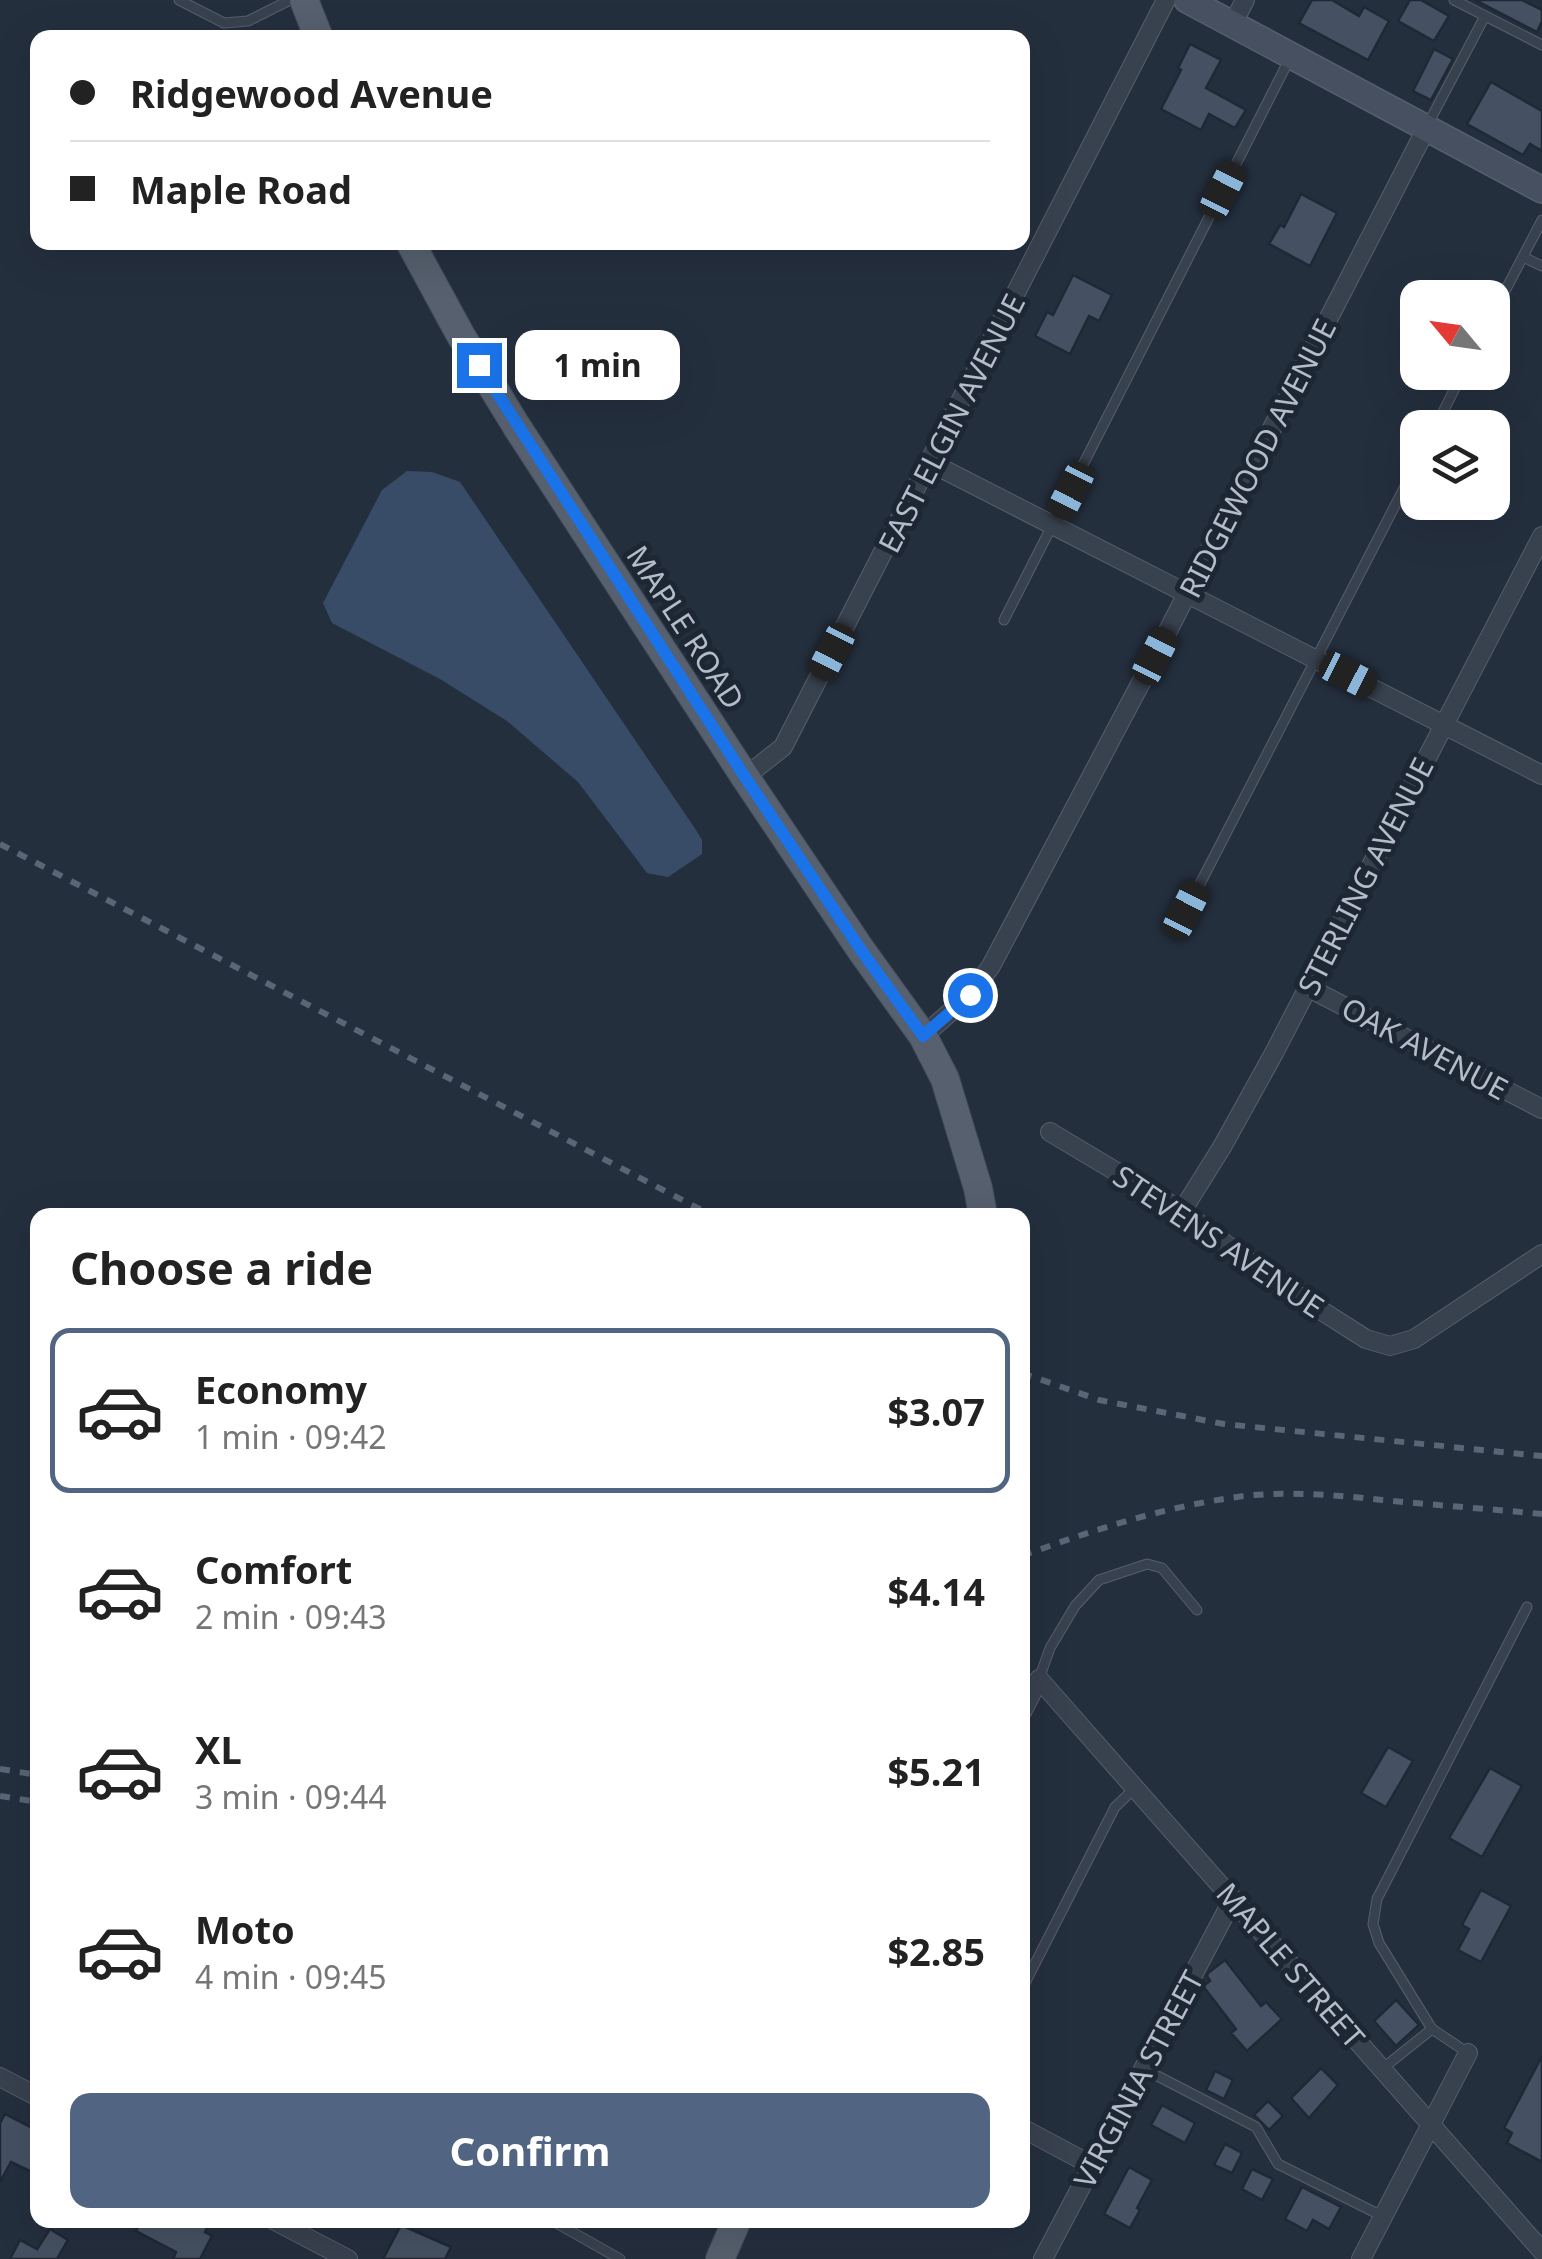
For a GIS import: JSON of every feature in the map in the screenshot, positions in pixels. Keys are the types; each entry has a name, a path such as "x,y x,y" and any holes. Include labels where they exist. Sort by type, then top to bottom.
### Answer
{"main road":[{"path":"304,0 316,30"},
{"name":"MAPLE ROAD","path":"414,250 508,412 745,777 923,1036 945,1079 981,1208"},
{"path":"720,2259 734,2228"}],"street":[{"name":"EAST ELGIN AVENUE","path":"745,777 784,747 1166,0"},
{"path":"1187,0 1542,190"},
{"path":"1233,24 1245,0"},
{"name":"RIDGEWOOD AVENUE","path":"923,1036 970,995 990,966 1188,592 1427,126"},
{"path":"931,463 1542,775"},
{"name":"STERLING AVENUE","path":"1182,1211 1222,1147 1308,987 1542,536"},
{"name":"OAK AVENUE","path":"1308,987 1542,1109"},
{"name":"STEVENS AVENUE","path":"1050,1132 1182,1211 1270,1278 1366,1339 1390,1346 1414,1339 1542,1254"},
{"path":"1030,1698 1040,1680"},
{"name":"MAPLE STREET","path":"1040,1680 1542,2251"},
{"name":"VIRGINIA STREET","path":"1043,2259 1233,1899"},
{"path":"1361,2259 1468,2053"},
{"path":"0,2078 30,2093"},
{"path":"1030,2132 1094,2166"},
{"path":"288,2228 348,2259"}],"lane":[{"path":"179,0 224,23 248,21 290,0"},
{"path":"1454,0 1542,46"},
{"path":"1427,126 1485,16"},
{"path":"1004,620 1291,56"},
{"path":"1510,281 1542,220"},
{"path":"1523,256 1542,266"},
{"path":"1186,910 1400,496"},
{"path":"1040,1680 1050,1648 1074,1606 1099,1580 1147,1564 1162,1568 1197,1610"},
{"path":"1468,2053 1432,2029 1379,1943 1373,1924 1377,1900 1527,1607"},
{"path":"1030,1974 1116,1807 1135,1788"},
{"path":"1382,2070 1432,2029"},
{"path":"1144,2069 1256,2127 1278,2164 1384,2217"},
{"path":"565,2228 620,2259"}],"water":[{"path":"407,471 432,472 460,482 696,830 702,840 702,854 668,877 647,873 578,782 507,721 440,679 332,623 323,603 382,490"}],"building":[{"path":"1312,0 1332,0 1359,16 1364,7 1389,21 1368,60 1299,23"},
{"path":"1410,0 1421,0 1449,16 1434,41 1398,21"},
{"path":"1475,0 1522,0 1542,10 1542,21 1537,32"},
{"path":"1190,44 1221,60 1206,88 1246,110 1235,128 1209,114 1201,130 1161,109"},
{"path":"1434,49 1453,59 1431,100 1413,91"},
{"path":"1491,82 1542,111 1542,151 1530,144 1523,155 1467,124"},
{"path":"1301,194 1337,213 1310,266 1269,244 1280,225 1284,227"},
{"path":"1073,275 1112,295 1099,321 1089,316 1070,354 1035,336 1047,312 1053,315"},
{"path":"1388,1747 1413,1761 1386,1807 1361,1793"},
{"path":"1490,1768 1522,1786 1482,1857 1449,1838"},
{"path":"1481,1890 1511,1906 1481,1962 1458,1950 1469,1929 1462,1925"},
{"path":"1225,1960 1261,2006 1266,2002 1282,2019 1247,2051 1231,2033 1236,2029 1203,1986 1210,1981 1208,1973"},
{"path":"1396,2000 1419,2025 1396,2046 1374,2021"},
{"path":"1542,2056 1542,2162 1507,2143 1512,2133 1504,2128"},
{"path":"1321,2068 1338,2085 1309,2118 1291,2098"},
{"path":"1215,2071 1233,2080 1224,2099 1206,2090"},
{"path":"1268,2101 1283,2116 1269,2130 1254,2115"},
{"path":"1162,2105 1195,2123 1185,2143 1151,2125"},
{"path":"5,2114 30,2127 30,2171 11,2162 0,2182 0,2123"},
{"path":"1225,2144 1242,2153 1232,2173 1214,2165"},
{"path":"1129,2167 1152,2180 1130,2228 1104,2214"},
{"path":"1252,2169 1273,2179 1262,2200 1242,2189"},
{"path":"1302,2187 1341,2207 1329,2229 1313,2220 1307,2231 1285,2219"},
{"path":"207,2228 205,2232 212,2236 200,2259 173,2259 176,2252 136,2231"},
{"path":"399,2228 451,2247 445,2259 383,2259"},
{"path":"50,2229 68,2240 57,2259 10,2259 20,2240 37,2249"}],"railway":[{"path":"0,844 698,1208"},
{"path":"1030,1376 1099,1400 1224,1424 1542,1456"},
{"path":"1030,1553 1159,1512 1261,1495 1330,1495 1542,1514"},
{"path":"0,1769 30,1774"},
{"path":"0,1796 30,1801"}],"route":[{"path":"479,365 745,777 923,1036 970,995"}]}
